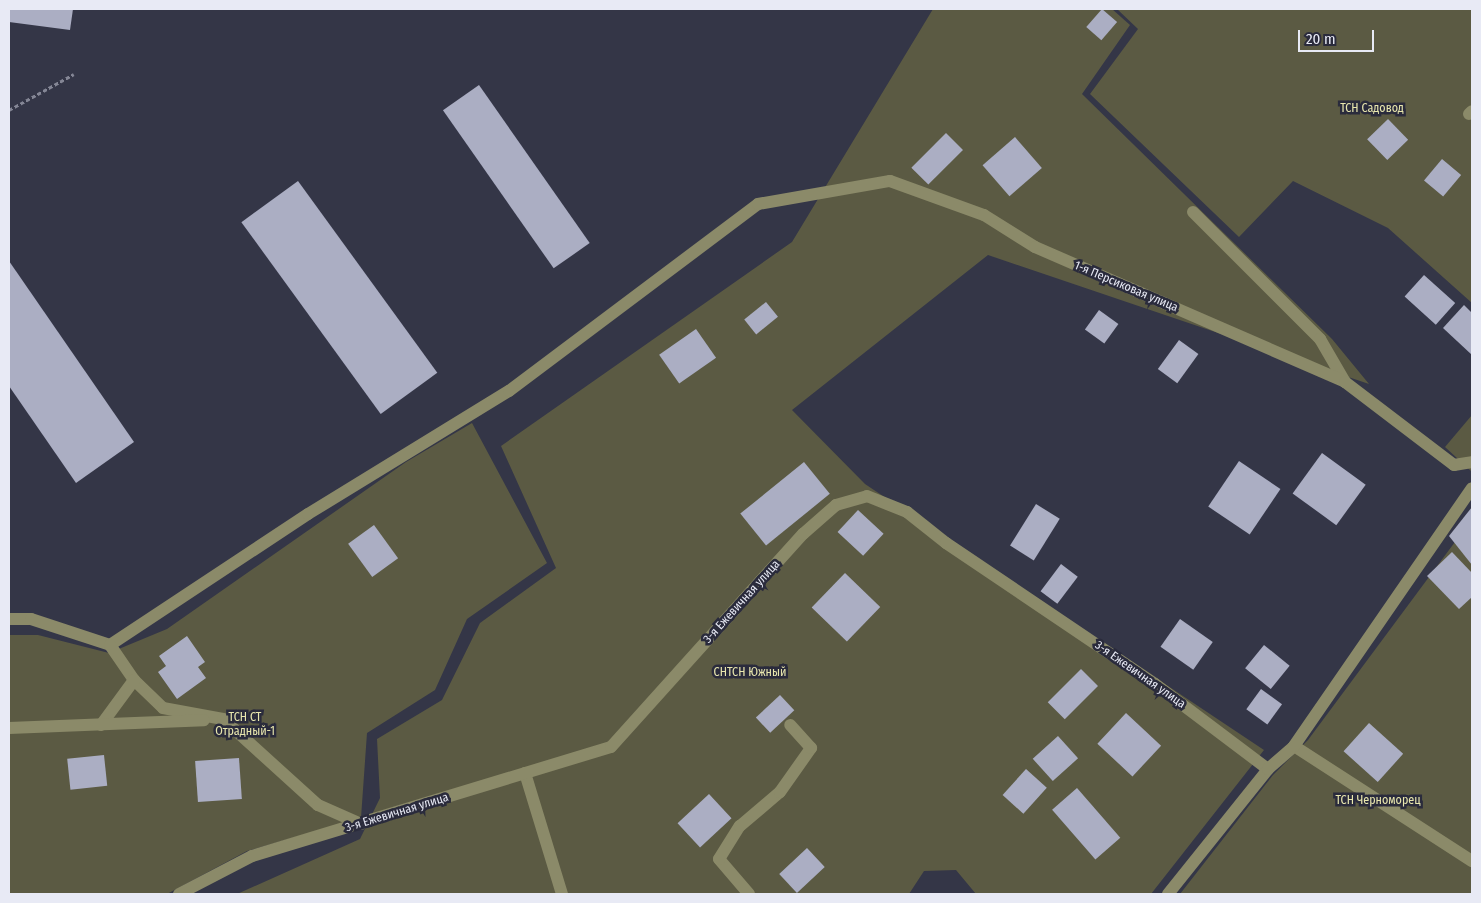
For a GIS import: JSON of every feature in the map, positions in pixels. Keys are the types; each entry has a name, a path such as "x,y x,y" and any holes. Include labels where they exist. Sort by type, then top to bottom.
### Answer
{"street":[{"name":"1-я Персиковая улица","path":"110,645 308,514 509,391 758,204 890,181 984,216 1035,247 1345,382 1454,465 1472,462"},
{"path":"1193,212 1320,339 1345,382"},
{"path":"1168,894 1268,769 1294,746 1472,488"},
{"name":"3-я Ежевичная улица","path":"179,894 252,856 611,747 803,534 836,505 868,496 907,512 946,543 1155,684 1268,769"},
{"path":"9,619 31,619 110,645 134,680 163,708 223,719 318,805 361,824"},
{"path":"101,725 134,680"},
{"path":"9,728 223,719"},
{"path":"749,894 719,859 740,826 780,792 811,748 790,725"},
{"path":"1294,746 1472,861"},
{"path":"525,773 562,894"}],"path":[{"path":"9,110 74,74"}],"green space":[{"name":"СНТСН Южный","path":"933,9 1112,9 1130,25 1082,94 1332,339 1369,384 988,255 792,410 865,484 1264,750 1151,894 976,894 956,870 924,871 909,894 237,894 360,839 380,798 377,739 442,700 480,623 556,568 501,446 792,242"},
{"name":"ТСН Садовод","path":"1117,9 1472,9 1472,303 1388,228 1293,181 1239,237 1090,94 1138,29"},
{"path":"1472,415 1472,470 1471,471 1445,447"},
{"name":"ТСН СТ Отрадный-1","path":"472,423 547,563 467,619 435,690 367,733 361,818 247,851 167,894 9,894 9,635 38,635 109,653 167,629 406,462"},
{"name":"ТСН Черноморец","path":"1472,519 1472,894 1180,894 1273,775 1308,740"}],"building":[{"path":"9,9 73,9 70,30 9,22"},
{"path":"1102,9 1117,22 1101,40 1086,27"},
{"path":"479,85 590,243 554,268 443,110"},
{"path":"1388,119 1408,140 1387,160 1367,139"},
{"path":"946,133 963,150 928,185 911,168"},
{"path":"1015,137 1042,168 1009,196 983,165"},
{"path":"1442,159 1461,175 1443,197 1424,180"},
{"path":"298,181 437,373 381,414 241,222"},
{"path":"9,261 134,442 76,483 9,386"},
{"path":"1424,275 1455,303 1436,325 1405,297"},
{"path":"766,302 778,317 756,334 744,320"},
{"path":"1464,305 1472,313 1472,355 1443,328"},
{"path":"1099,310 1118,324 1104,344 1085,329"},
{"path":"696,329 716,358 679,383 659,355"},
{"path":"1179,340 1198,354 1177,383 1158,369"},
{"path":"1322,453 1366,485 1336,525 1293,493"},
{"path":"1239,461 1280,489 1250,535 1208,507"},
{"path":"804,462 830,494 766,545 740,514"},
{"path":"1036,504 1060,519 1034,560 1010,546"},
{"path":"1472,507 1472,565 1449,536"},
{"path":"858,510 884,534 863,556 838,532"},
{"path":"374,525 398,558 372,577 348,544"},
{"path":"1452,552 1472,573 1472,597 1459,609 1427,576"},
{"path":"1061,564 1078,577 1057,604 1041,591"},
{"path":"845,573 880,607 847,642 812,608"},
{"path":"1180,619 1213,642 1193,670 1160,647"},
{"path":"187,636 205,662 198,667 206,678 177,699 158,672 166,666 159,656"},
{"path":"1264,645 1290,666 1271,689 1245,668"},
{"path":"1081,669 1098,686 1065,719 1048,702"},
{"path":"1261,689 1282,704 1267,725 1246,709"},
{"path":"780,695 794,710 770,733 756,718"},
{"path":"1126,713 1161,746 1132,776 1097,744"},
{"path":"1369,723 1403,754 1378,782 1344,751"},
{"path":"1058,736 1078,758 1053,781 1033,759"},
{"path":"104,755 107,786 70,790 67,759"},
{"path":"239,758 242,799 198,802 195,761"},
{"path":"1026,769 1047,788 1023,814 1003,795"},
{"path":"1077,788 1120,838 1095,859 1052,810"},
{"path":"709,794 732,818 700,847 678,823"},
{"path":"807,848 825,867 797,893 779,874"}]}
